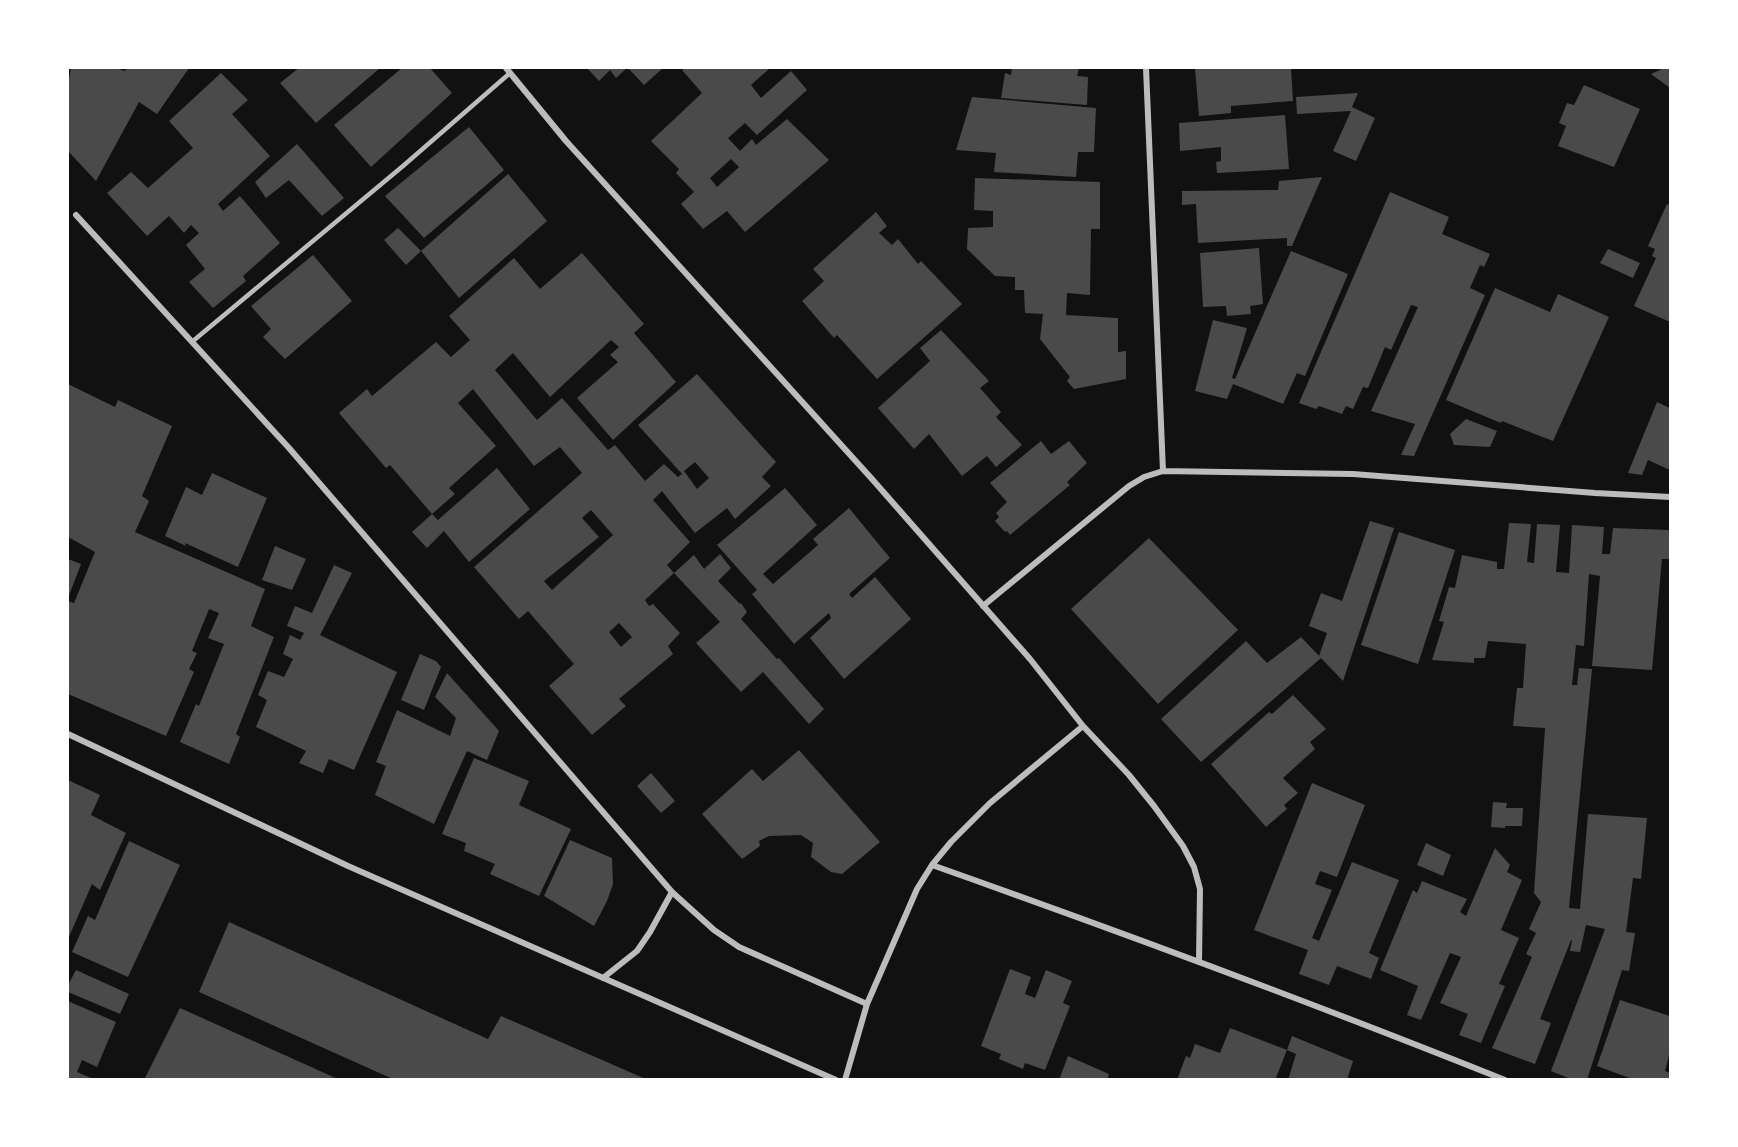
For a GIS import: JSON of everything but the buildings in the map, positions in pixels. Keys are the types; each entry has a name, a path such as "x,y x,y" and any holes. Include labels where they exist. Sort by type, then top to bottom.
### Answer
{"street":[{"path":"1146,68 1163,471"},
{"path":"508,70 566,141 864,471 1030,659 1083,726 1148,798 1183,846 1194,867 1200,889 1199,962"},
{"path":"76,215 289,448 672,892 714,930 739,946 867,1004"},
{"path":"983,606 1129,486 1143,477 1163,471 1353,474 1671,497"},
{"path":"844,1080 867,1004 916,889 932,865 951,842 990,803 1083,726"},
{"path":"68,734 348,866 837,1080"},
{"path":"932,865 1345,1016 1504,1080"},
{"path":"603,978 637,951 672,892"}],"lane":[{"path":"193,341 403,166 508,70"}]}
